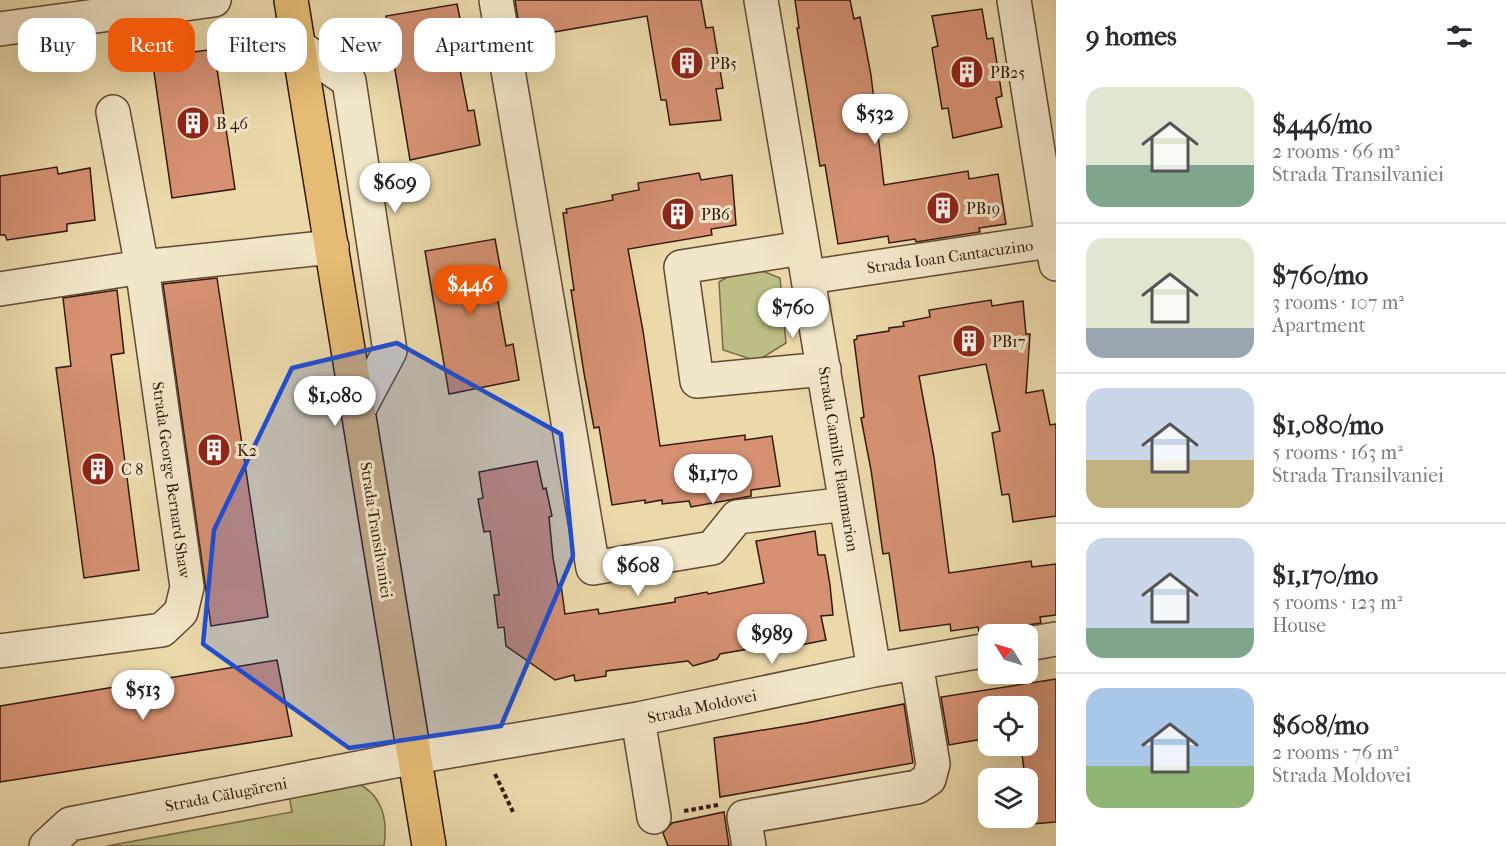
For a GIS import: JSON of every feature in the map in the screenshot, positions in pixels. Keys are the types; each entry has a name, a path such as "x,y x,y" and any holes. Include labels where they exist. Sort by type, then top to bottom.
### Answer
{"main road":[{"name":"Strada Transilvaniei","path":"291,0 294,18"},
{"name":"Strada Transilvaniei","path":"303,72 429,846"}],"street":[{"path":"0,29 108,7 214,0"},
{"path":"496,0 593,568 712,548 737,517 846,504"},
{"name":"Strada Camille Flammarion","path":"761,0 874,670"},
{"path":"1014,0 1055,248"},
{"path":"307,52 349,81 390,351 358,411"},
{"name":"Strada George Bernard Shaw","path":"0,651 162,630 181,612 187,588 142,267 113,112"},
{"path":"0,289 142,267 332,247"},
{"name":"Strada Ioan Cantacuzino","path":"824,369 697,381 681,267 1055,248"},
{"path":"1038,642 1056,639"},
{"name":"Strada Moldovei","path":"414,757 638,719 874,670 978,652"},
{"path":"746,831 916,787 929,779 933,764 916,663"},
{"path":"638,719 654,817"},
{"name":"Strada Călugăreni","path":"46,846 70,824 414,757"}],"path":[{"path":"482,746 513,812"},
{"path":"654,817 728,803 746,831"}],"highlighted area":[{"path":"397,343 561,434 573,556 501,726 349,748 203,644 214,530 292,368"}],"green space":[{"path":"747,265 780,278 786,343 757,361 723,350 719,282"},
{"path":"357,783 366,788 378,801 384,817 384,846 107,846 292,812 288,789"}],"building":[{"name":"PB5","path":"515,0 701,0 706,28 713,27 723,88 716,89 721,120 670,125 666,100 661,100 647,16 555,32 555,18 518,18"},
{"path":"795,0 850,0 854,19 860,17 871,75 884,185 968,171 969,179 998,174 1006,224 979,228 980,232 916,242 915,239 889,243 888,236 838,244 825,165 820,166 797,28 799,28"},
{"path":"457,4 460,18 414,18 414,72 460,72 468,111 474,110 480,145 410,160 395,72 402,72 402,18 386,18 386,16"},
{"name":"PB25","path":"982,9 987,39 993,38 1002,96 996,98 1002,127 953,138 948,108 942,109 932,48 938,46 932,16"},
{"name":"B 46","path":"207,50 207,72 217,72 235,189 172,198 154,72 195,72 195,52"},
{"path":"57,167 58,174 90,168 95,220 67,224 67,231 7,240 5,235 0,235 0,176"},
{"path":"699,173 701,180 732,175 736,225 711,229 712,235 628,249 660,446 745,435 745,440 772,436 780,486 751,490 751,496 691,507 689,501 662,504 662,500 612,505 599,427 594,428 584,373 571,290 574,290 563,213 567,213 566,209 613,200 612,195 639,190 638,183"},
{"path":"495,239 502,277 494,279 506,346 513,344 519,380 449,394 425,251"},
{"name":"K2","path":"217,278 268,617 211,626 163,284"},
{"name":"C 8","path":"117,290 124,353 111,355 139,570 84,578 56,368 71,366 63,298"},
{"path":"991,300 992,306 1023,301 1026,334 1030,334 1026,393 1043,390 1050,425 1056,424 1056,516 1013,522 1009,494 1002,495 992,433 1000,431 986,364 919,376 934,457 949,573 1031,561 1032,567 1056,564 1056,615 1040,617 1041,623 978,624 978,627 951,631 950,624 900,631 889,553 883,554 861,418 864,417 854,340 857,336 904,326 903,322 930,317 929,310"},
{"path":"537,461 552,516 549,517 553,558 558,586 561,585 565,614 598,609 599,614 675,602 675,598 764,583 756,541 815,531 818,555 825,555 830,585 833,615 821,616 826,640 795,646 794,641 720,654 717,659 693,666 688,661 606,671 606,676 575,681 574,675 555,680 506,646 504,627 498,628 494,595 499,595 490,531 484,532 478,499 483,498 479,472"},
{"path":"277,660 292,736 0,782 0,706"},
{"path":"1056,679 1056,822 1038,824 1038,768 1024,768 1022,756 1038,756 1038,696 978,696 978,740 949,745 941,697 1024,684 1038,684 1038,682"},
{"path":"904,704 913,763 720,797 714,738"},
{"path":"724,812 729,846 668,846 663,833 672,823"}],"place":[{"name":"PB5","path":"687,63"},
{"name":"PB25","path":"967,72"},
{"name":"B 46","path":"193,123"},
{"name":"PB19","path":"943,208"},
{"name":"PB6","path":"678,214"},
{"name":"PB17","path":"969,341"},
{"name":"K2","path":"214,450"},
{"name":"C 8","path":"98,469"}]}
